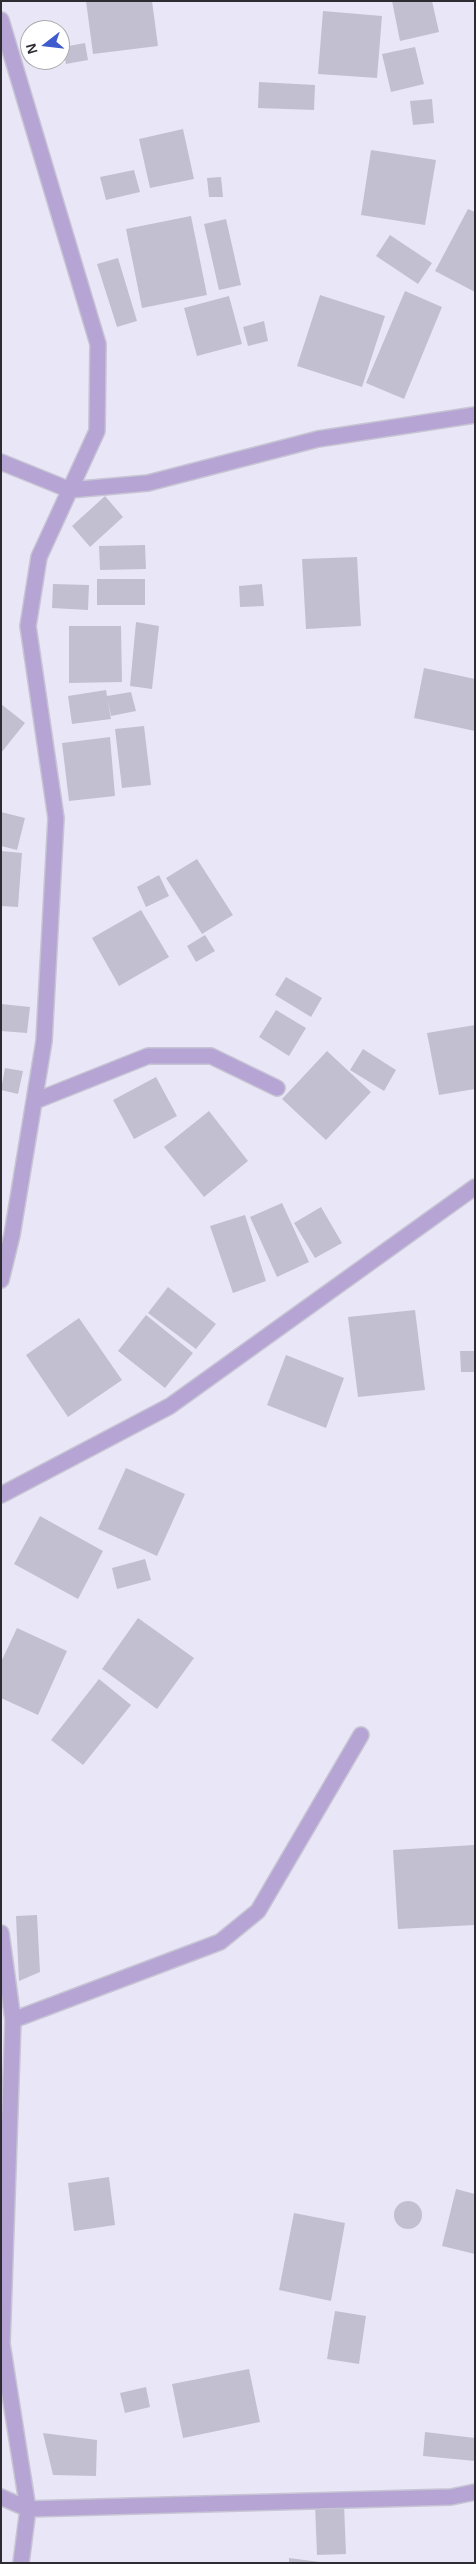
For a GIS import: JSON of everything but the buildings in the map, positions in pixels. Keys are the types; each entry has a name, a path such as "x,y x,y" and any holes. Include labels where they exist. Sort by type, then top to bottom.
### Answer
{"street":[{"path":"1,20 98,344 97,431 39,557 28,626 56,818 44,1041 35,1101 7,1235 1,1280"},
{"path":"1,462 70,490 148,483 318,439 475,415"},
{"path":"35,1101 148,1056 210,1056 278,1088"},
{"path":"1,1495 170,1406 475,1187"},
{"path":"13,2020 220,1942 258,1911 361,1735"},
{"path":"1,1933 13,2020 2,2344 28,2509 21,2563"},
{"path":"1,2498 28,2509 441,2497 475,2492"}]}
